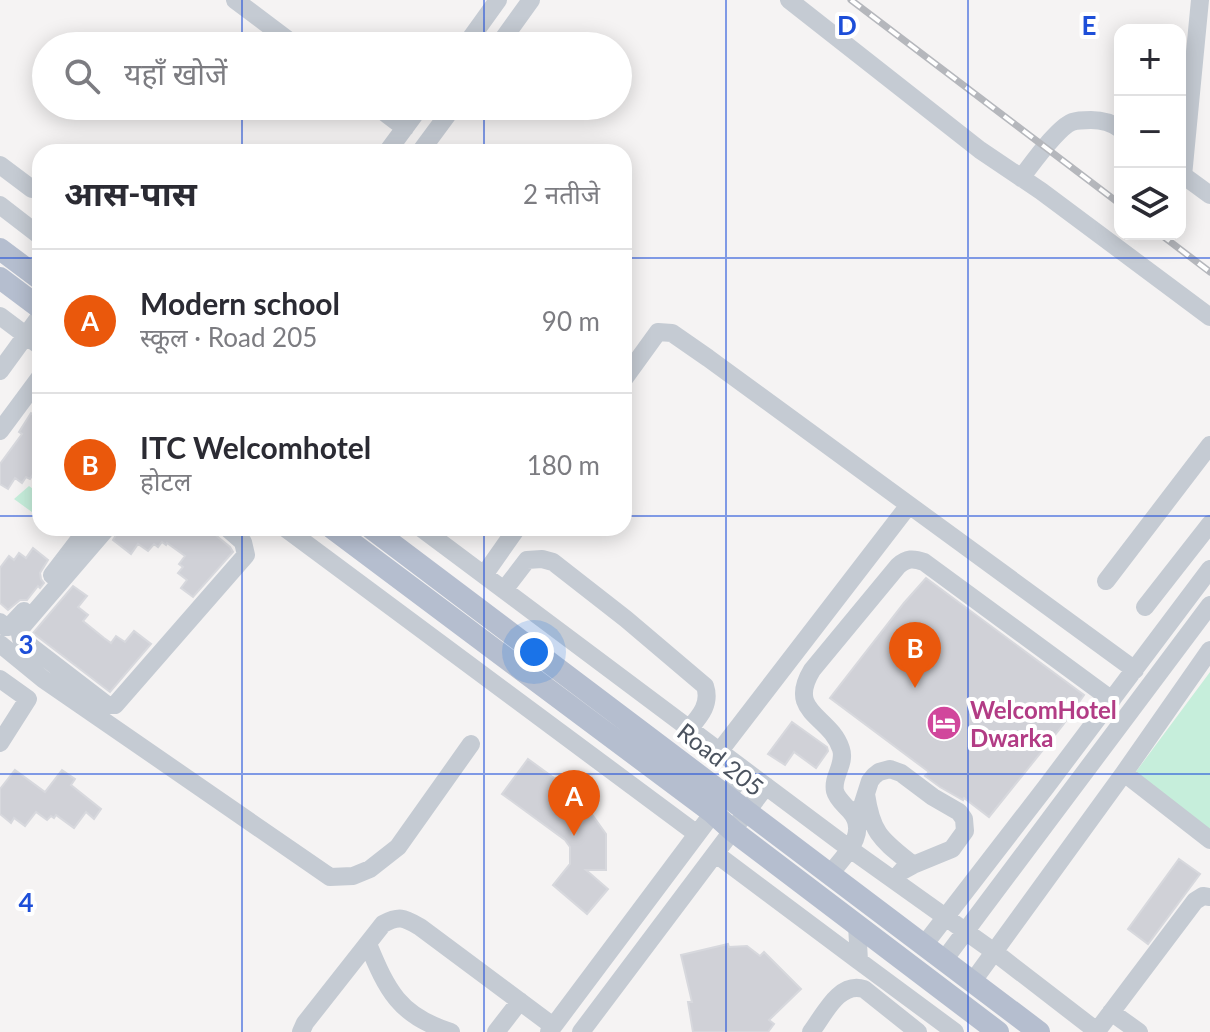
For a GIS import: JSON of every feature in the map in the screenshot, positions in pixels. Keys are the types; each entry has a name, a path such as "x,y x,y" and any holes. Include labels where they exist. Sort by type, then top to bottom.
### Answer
{"main road":[{"path":"0,249 32,273"},
{"path":"0,278 32,302"},
{"name":"Road 205","path":"343,536 720,804"},
{"name":"Road 205","path":"381,536 720,804 857,925 998,1032"},
{"name":"Road 205","path":"740,822 830,874 1039,1032"}],"street":[{"path":"235,0 277,32"},
{"path":"475,32 498,0"},
{"path":"508,32 531,0"},
{"path":"789,0 980,150 1210,317"},
{"path":"1183,168 1201,96 1200,0"},
{"path":"394,120 405,128"},
{"path":"393,144 411,120"},
{"path":"426,144 444,120"},
{"path":"1021,178 1069,122 1099,120 1114,125"},
{"path":"0,165 32,189"},
{"path":"1186,177 1210,195"},
{"path":"0,205 32,230"},
{"path":"0,316 32,340"},
{"path":"632,368 658,332 672,333 1135,670"},
{"path":"0,371 32,342"},
{"path":"0,431 32,388"},
{"path":"1106,581 1210,445"},
{"path":"719,752 909,505"},
{"path":"1145,607 1210,524"},
{"path":"0,622 5,627 13,625 82,536"},
{"path":"100,536 21,628 20,634 21,639 112,706 246,555 243,542 236,536"},
{"path":"296,536 697,834"},
{"path":"432,536 1098,1032 1195,901 1203,896 1210,897"},
{"path":"484,575 511,536"},
{"path":"504,590 527,560 534,558 553,562 705,686 707,703 689,729"},
{"path":"830,874 850,849 858,823 835,790 835,779 841,766 840,746 807,707 803,695 804,684 812,670 905,560 924,562 1112,700"},
{"path":"924,945 1210,569"},
{"path":"944,960 1210,605"},
{"path":"0,644 56,687 330,877 353,876 370,869 398,847 471,744"},
{"path":"973,981 1210,650"},
{"path":"0,679 28,699 0,743"},
{"path":"853,814 862,806 874,776 884,770 897,770 959,812 964,819 965,831 952,849 913,865 894,880"},
{"path":"301,1032 383,924 399,918 420,927 520,1001 551,1029 746,771"},
{"path":"1124,773 1210,840"},
{"path":"581,1032 766,786"},
{"path":"866,793 869,816 880,837 913,865"},
{"path":"716,854 955,1032"},
{"path":"857,925 859,961"},
{"path":"368,944 381,975 398,1002 424,1021 451,1032"},
{"path":"811,1032 840,993 856,987 864,989 918,1032"},
{"path":"496,1032 520,1001"},
{"path":"1111,1012 1139,1032"}],"green space":[{"path":"29,486 32,488 32,512 14,499"},
{"path":"1210,672 1210,835 1132,777"}],"building":[{"path":"32,414 32,476 30,479 26,477 22,483 15,478 8,489 0,484 0,464 22,434 19,432"},
{"path":"115,536 217,536 233,552 193,597 181,588 187,580 178,573 183,567 179,564 185,556 167,543 162,542 158,547 154,544 148,551 138,544 131,554 113,540"},
{"path":"33,548 48,560 40,573 44,583 27,600 20,600 8,610 0,603 0,568 9,556 14,560 19,553 26,558"},
{"path":"926,578 1084,695 989,817 964,798 925,776 929,772 830,698"},
{"path":"73,586 87,596 78,607 88,615 83,621 104,638 111,643 116,636 125,642 134,631 151,644 110,692 33,633"},
{"path":"792,722 827,747 828,751 816,768 794,752 785,765 768,754"},
{"path":"528,759 595,808 591,813 606,834 606,870 586,870 608,889 587,914 553,885 570,864 570,847 565,840 502,794"},
{"path":"15,770 45,792 62,770 75,779 71,785 101,809 94,819 86,812 74,828 56,815 47,820 36,812 25,826 14,818 11,823 0,814 0,789"},
{"path":"1179,859 1200,874 1148,944 1128,929"},
{"path":"728,944 729,947 747,946 760,956 764,952 801,989 769,1020 774,1024 768,1032 693,1032 688,1002 692,1002 681,955"}],"railway":[{"path":"851,0 1114,199"},
{"path":"1168,240 1210,272"}],"place":[{"name":"ITC Welcomhotel","path":"915,688"},
{"name":"WelcomHotel Dwarka","path":"944,723"},
{"name":"Modern school","path":"574,836"}]}
